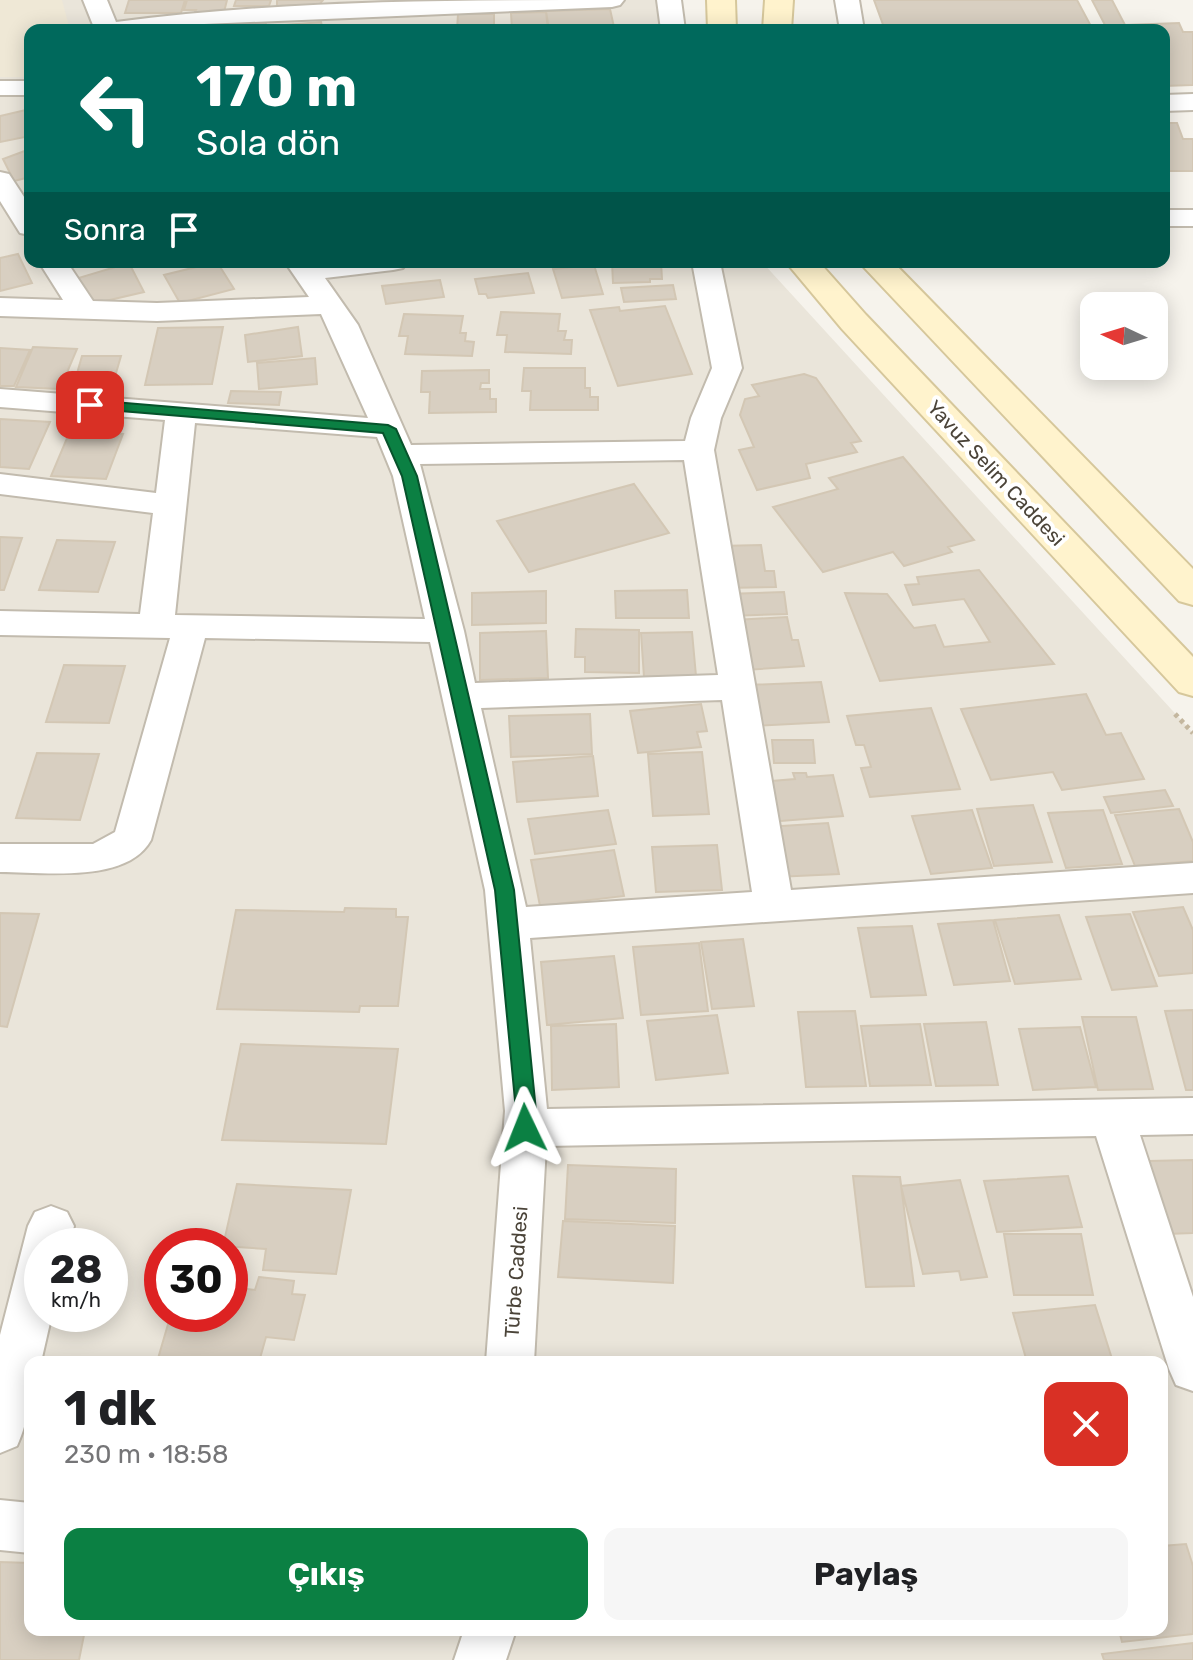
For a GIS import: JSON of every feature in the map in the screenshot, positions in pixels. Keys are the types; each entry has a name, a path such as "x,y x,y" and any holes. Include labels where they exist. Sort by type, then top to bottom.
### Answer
{"main road":[{"path":"721,0 722,24"},
{"path":"777,24 779,0"},
{"name":"Yavuz Selim Caddesi","path":"807,268 854,322 1193,682"},
{"path":"881,268 1193,592"}],"street":[{"path":"95,0 105,24"},
{"path":"155,24 204,17 612,0"},
{"path":"669,0 672,24"},
{"path":"847,0 851,24"},
{"path":"0,88 24,88"},
{"path":"1170,103 1193,102"},
{"path":"0,180 24,218"},
{"path":"1170,218 1193,218"},
{"path":"57,268 84,310"},
{"name":"Türbe Caddesi","path":"303,268 343,325 409,476 505,890 526,1111 510,1356"},
{"path":"707,268 727,368 706,418 698,450 774,906"},
{"path":"0,307 157,312 329,305"},
{"path":"0,398 181,412 394,442 698,450"},
{"path":"0,858 98,858 132,840 173,627 170,505 181,412"},
{"path":"0,484 170,505"},
{"path":"0,510 170,505"},
{"path":"0,623 447,631"},
{"path":"462,696 737,687"},
{"path":"508,924 1193,878"},
{"path":"525,1128 1193,1116"},
{"path":"1112,1117 1193,1370"},
{"path":"0,1430 24,1332"},
{"path":"0,1525 24,1527"},
{"path":"480,1660 488,1636"}],"shaded area":[{"path":"0,0 678,0 682,24 24,24 24,268 767,268 1193,733 1193,1660 0,1660"},
{"path":"0,0 62,0 68,24 24,24 24,77 0,77"}],"building":[{"path":"129,0 185,0 181,13 125,13"},
{"path":"187,0 227,0 224,12 195,12 184,10"},
{"path":"236,0 271,0 269,6 234,6"},
{"path":"277,0 323,0 319,5 277,6"},
{"path":"874,0 1077,0 1090,24 883,24"},
{"path":"1092,0 1112,0 1124,24 1104,24"},
{"path":"610,9 613,24 548,24 546,11"},
{"path":"546,12 547,24 512,24 511,13"},
{"path":"458,14 494,14 494,24 457,24"},
{"path":"265,21 266,24 237,24"},
{"path":"1179,23 1183,32 1193,32 1193,85 1170,86 1170,24 1152,24"},
{"path":"24,110 24,137 0,142 0,116"},
{"path":"1170,123 1177,123 1183,139 1193,139 1193,171 1170,171"},
{"path":"24,151 24,178 14,181 3,159"},
{"path":"18,254 32,283 0,291 0,258"},
{"path":"112,268 132,268 144,292 88,305 75,279"},
{"path":"193,268 221,268 234,289 180,303 164,275"},
{"path":"595,268 603,294 562,298 553,269"},
{"path":"612,268 661,268 662,279 613,283"},
{"path":"528,273 534,293 488,298 486,294 479,294 475,279"},
{"path":"440,280 444,297 386,304 382,286"},
{"path":"673,285 676,299 624,302 621,288"},
{"path":"665,306 692,374 618,386 590,310 619,307 620,311"},
{"path":"501,312 560,314 558,331 566,331 564,340 572,340 571,354 505,352 507,335 497,335"},
{"path":"404,314 463,316 460,333 466,333 465,341 474,342 472,356 405,354 408,336 399,336"},
{"path":"223,327 212,384 145,385 158,328"},
{"path":"298,327 302,356 248,362 245,335"},
{"path":"33,347 77,349 60,389 16,387"},
{"path":"0,348 30,350 14,386 0,386"},
{"path":"82,356 121,356 111,390 72,391"},
{"path":"315,358 317,384 259,389 257,363"},
{"path":"524,368 585,368 585,388 590,388 590,397 598,397 598,410 530,410 531,391 522,391"},
{"path":"489,370 489,383 481,383 480,389 490,389 490,399 496,399 496,412 429,413 430,392 421,392 422,371"},
{"path":"804,374 816,378 861,441 851,443 857,452 806,464 810,478 757,490 739,450 754,447 740,415 745,399 759,396 752,385"},
{"path":"231,391 281,392 279,405 228,403"},
{"path":"0,419 50,422 29,469 0,467"},
{"path":"70,431 123,434 106,479 51,476"},
{"path":"903,457 974,540 948,547 952,552 904,566 893,552 823,572 773,507 838,489 829,478"},
{"path":"634,484 669,533 529,572 497,521"},
{"path":"0,537 22,538 4,590 0,590"},
{"path":"57,540 115,542 98,592 39,590"},
{"path":"761,545 765,571 774,571 776,587 725,588 720,546"},
{"path":"979,570 1054,664 880,681 845,593 887,594 914,628 935,625 944,647 990,642 964,599 913,605 905,585 919,584 917,577"},
{"path":"687,590 689,618 616,618 615,591"},
{"path":"546,591 546,623 472,625 472,593"},
{"path":"784,592 787,614 728,616 725,594"},
{"path":"787,617 792,640 798,640 804,666 745,670 735,620"},
{"path":"576,629 639,630 639,673 585,672 585,657 575,657"},
{"path":"546,631 548,678 480,680 480,633"},
{"path":"692,632 696,676 644,677 641,633"},
{"path":"64,665 125,666 109,723 46,722"},
{"path":"821,682 829,722 754,726 747,685"},
{"path":"1086,694 1106,735 1121,733 1144,779 1062,790 1053,772 991,780 961,709"},
{"path":"701,704 707,731 697,732 701,747 638,753 630,711"},
{"path":"931,708 960,789 870,797 861,768 871,767 864,745 856,745 847,716"},
{"path":"590,714 592,754 511,757 509,716"},
{"path":"772,740 813,740 815,763 774,763"},
{"path":"702,752 709,814 653,816 648,754"},
{"path":"37,753 99,754 80,820 16,818"},
{"path":"593,756 598,796 517,802 513,762"},
{"path":"793,773 806,773 807,777 833,775 843,816 768,822 759,782 795,779"},
{"path":"1165,790 1173,806 1111,813 1104,797"},
{"path":"1033,805 1052,862 994,866 977,809"},
{"path":"1179,809 1193,842 1193,861 1135,866 1115,815"},
{"path":"608,810 616,844 535,854 528,819"},
{"path":"972,810 992,868 931,874 912,816"},
{"path":"1103,810 1122,864 1066,868 1048,813"},
{"path":"828,823 839,874 776,877 767,827"},
{"path":"717,845 722,890 656,892 652,847"},
{"path":"614,850 624,896 540,906 531,860"},
{"path":"1183,907 1193,930 1193,973 1159,976 1133,912"},
{"path":"345,908 396,909 396,917 408,917 398,1006 360,1006 359,1012 217,1009 236,910 344,912"},
{"path":"0,913 39,914 7,1027 0,1026"},
{"path":"1130,914 1157,986 1112,990 1086,917"},
{"path":"1059,915 1081,979 1015,984 995,920"},
{"path":"993,920 1010,981 954,985 938,924"},
{"path":"912,926 926,995 871,997 858,928"},
{"path":"743,939 754,1006 712,1009 701,942"},
{"path":"699,943 708,1011 641,1015 633,947"},
{"path":"614,956 623,1018 547,1025 541,962"},
{"path":"1193,1010 1193,1090 1186,1090 1165,1011"},
{"path":"855,1011 866,1086 806,1087 798,1012"},
{"path":"717,1015 728,1073 656,1080 647,1021"},
{"path":"1082,1017 1136,1017 1153,1089 1098,1090"},
{"path":"986,1022 998,1085 936,1086 924,1024"},
{"path":"616,1024 619,1087 552,1090 551,1026"},
{"path":"920,1024 931,1085 870,1086 861,1026"},
{"path":"1080,1027 1096,1087 1033,1090 1019,1029"},
{"path":"241,1044 398,1049 386,1144 222,1140"},
{"path":"1193,1160 1193,1233 1167,1234 1149,1161"},
{"path":"568,1165 676,1169 675,1223 565,1219"},
{"path":"853,1176 900,1177 914,1286 866,1287"},
{"path":"1068,1176 1082,1227 997,1232 984,1181"},
{"path":"960,1180 987,1277 961,1280 959,1271 923,1274 901,1186"},
{"path":"237,1184 351,1190 336,1274 263,1270 266,1249 248,1248 248,1228 227,1228"},
{"path":"563,1221 675,1226 673,1283 558,1277"},
{"path":"1004,1234 1081,1234 1093,1295 1014,1295"},
{"path":"259,1277 294,1281 292,1294 305,1295 294,1340 266,1337 261,1356 159,1356 166,1332 248,1332 248,1289 255,1290"},
{"path":"1095,1305 1111,1356 1025,1356 1013,1313"},
{"path":"1186,1544 1193,1566 1193,1634 1122,1642 1120,1636 1168,1636 1168,1546"},
{"path":"0,1562 24,1563 24,1636 84,1636 79,1660 0,1660"},
{"path":"1193,1643 1193,1660 1104,1660 1102,1654"}],"route":[{"path":"90,405 388,429 409,476 505,890 526,1111 525,1128"}]}
